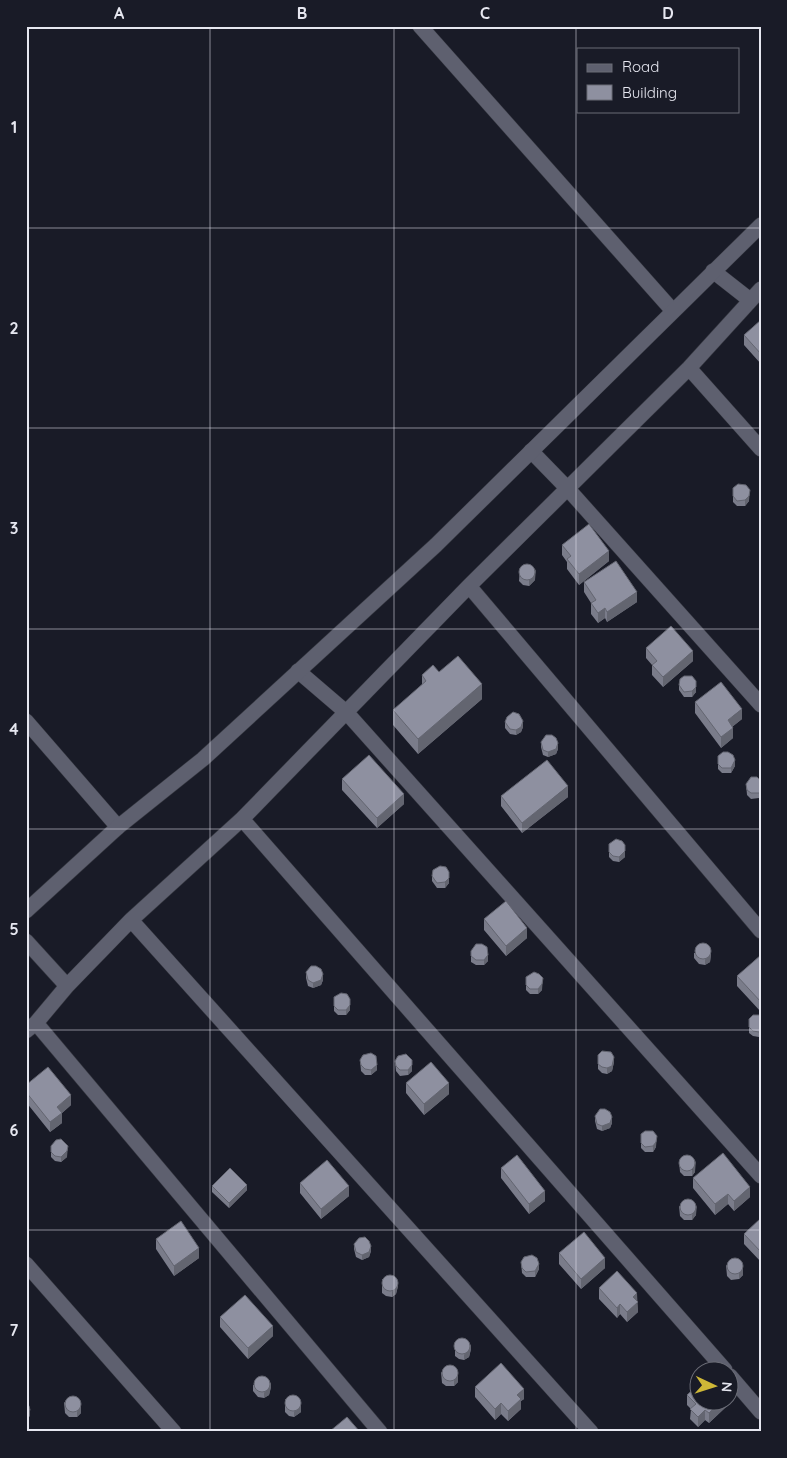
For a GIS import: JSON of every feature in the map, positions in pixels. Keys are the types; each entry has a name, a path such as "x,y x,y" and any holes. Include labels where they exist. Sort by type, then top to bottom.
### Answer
{"street":[{"path":"420,26 673,311"},
{"path":"26,911 118,827 203,759 436,545 761,225"},
{"path":"380,1432 31,1027 67,986 131,920 242,819 469,586 689,368 755,295 713,271"},
{"path":"689,368 761,449"},
{"path":"531,451 568,489 761,705"},
{"path":"469,586 761,931"},
{"path":"298,671 347,713 761,1176"},
{"path":"26,721 118,827"},
{"path":"242,819 715,1360"},
{"path":"131,920 590,1432"},
{"path":"26,941 67,986"},
{"path":"26,1264 174,1432"},
{"path":"740,1388 761,1412"}],"building":[{"path":"761,320 761,354 744,335"},
{"path":"738,484 746,485 750,490 749,496 745,500 737,501 733,496 733,488"},
{"path":"589,524 609,551 579,574 567,559 571,556 562,545"},
{"path":"616,561 637,592 607,612 605,608 598,613 591,603 596,600 584,582"},
{"path":"524,564 530,564 535,569 533,578 524,580 519,575 519,569"},
{"path":"671,626 693,651 663,677 652,665 657,661 646,648"},
{"path":"458,656 482,684 418,739 393,710 426,681 422,675 433,665 439,672"},
{"path":"684,676 692,676 696,681 696,687 692,691 684,692 679,685 680,679"},
{"path":"721,682 742,709 728,720 733,728 721,737 695,702"},
{"path":"513,712 519,714 523,721 521,727 516,730 510,729 505,722 507,717"},
{"path":"546,735 552,735 556,738 558,743 556,749 548,752 543,750 541,742"},
{"path":"723,752 733,755 735,760 731,768 722,768 718,764 718,756"},
{"path":"369,755 404,794 377,818 342,779"},
{"path":"547,760 568,786 522,823 501,796"},
{"path":"751,777 757,777 761,781 761,791 759,793 751,793 747,790 746,784"},
{"path":"616,839 622,841 625,845 625,851 619,857 613,856 609,852 609,844"},
{"path":"440,866 446,867 449,872 449,878 445,882 437,883 432,876 433,870"},
{"path":"506,901 527,928 506,946 484,919"},
{"path":"700,943 706,943 711,948 709,957 700,959 695,954 695,948"},
{"path":"476,944 482,944 487,947 488,955 484,960 476,960 471,956 471,951"},
{"path":"761,955 761,1002 737,976"},
{"path":"311,966 321,969 323,974 321,980 313,983 308,980 306,972"},
{"path":"534,972 543,978 542,984 538,989 530,989 526,985 526,977"},
{"path":"341,993 347,994 350,999 350,1005 346,1010 338,1010 334,1006 334,997"},
{"path":"753,1015 761,1016 761,1030 759,1032 753,1031 749,1027 749,1019"},
{"path":"602,1051 611,1052 614,1057 612,1066 607,1068 598,1064 598,1055"},
{"path":"371,1053 376,1056 377,1065 371,1070 365,1069 361,1065 360,1060 363,1055"},
{"path":"406,1054 412,1060 412,1065 408,1070 400,1070 396,1066 395,1061 398,1056"},
{"path":"431,1062 449,1083 424,1104 406,1083"},
{"path":"48,1067 71,1095 57,1107 62,1113 50,1122 26,1092 26,1085"},
{"path":"600,1109 610,1112 612,1117 610,1123 602,1126 597,1124 595,1116"},
{"path":"645,1131 653,1131 657,1136 653,1146 645,1147 641,1143 641,1134"},
{"path":"61,1139 68,1146 67,1151 61,1157 55,1156 51,1152 51,1146 56,1140"},
{"path":"723,1153 750,1187 734,1201 728,1194 715,1204 693,1178"},
{"path":"517,1155 545,1191 529,1204 501,1168"},
{"path":"684,1155 690,1155 695,1160 693,1169 684,1171 679,1166 679,1160"},
{"path":"327,1160 349,1186 321,1209 300,1183"},
{"path":"230,1168 247,1185 229,1203 212,1186"},
{"path":"685,1199 691,1199 696,1204 694,1213 685,1215 680,1210 680,1204"},
{"path":"761,1218 761,1252 744,1234"},
{"path":"181,1221 199,1248 174,1266 156,1239"},
{"path":"584,1232 605,1258 581,1279 559,1253"},
{"path":"365,1237 371,1246 369,1252 362,1255 356,1252 354,1244 359,1238"},
{"path":"532,1255 537,1258 539,1264 535,1271 526,1272 522,1268 521,1262 524,1257"},
{"path":"732,1258 738,1258 743,1263 741,1272 732,1274 727,1269 727,1263"},
{"path":"617,1271 637,1293 633,1297 638,1302 627,1312 620,1304 617,1308 599,1288"},
{"path":"387,1275 393,1275 398,1280 396,1289 387,1291 382,1286 382,1280"},
{"path":"245,1295 273,1326 248,1348 220,1317"},
{"path":"459,1338 465,1338 470,1343 468,1352 459,1354 454,1349 454,1343"},
{"path":"501,1363 524,1389 517,1395 521,1399 508,1411 501,1403 495,1409 475,1387"},
{"path":"447,1365 453,1365 458,1370 456,1379 447,1381 442,1376 442,1370"},
{"path":"259,1376 265,1376 270,1381 268,1390 259,1392 254,1387 254,1381"},
{"path":"290,1395 296,1395 301,1400 299,1409 290,1411 285,1406 285,1400"},
{"path":"70,1396 76,1396 81,1401 79,1410 70,1412 65,1407 65,1401"},
{"path":"26,1402 30,1410 26,1416"},
{"path":"691,1410 705,1410 698,1417"},
{"path":"347,1417 360,1432 329,1432"}]}
